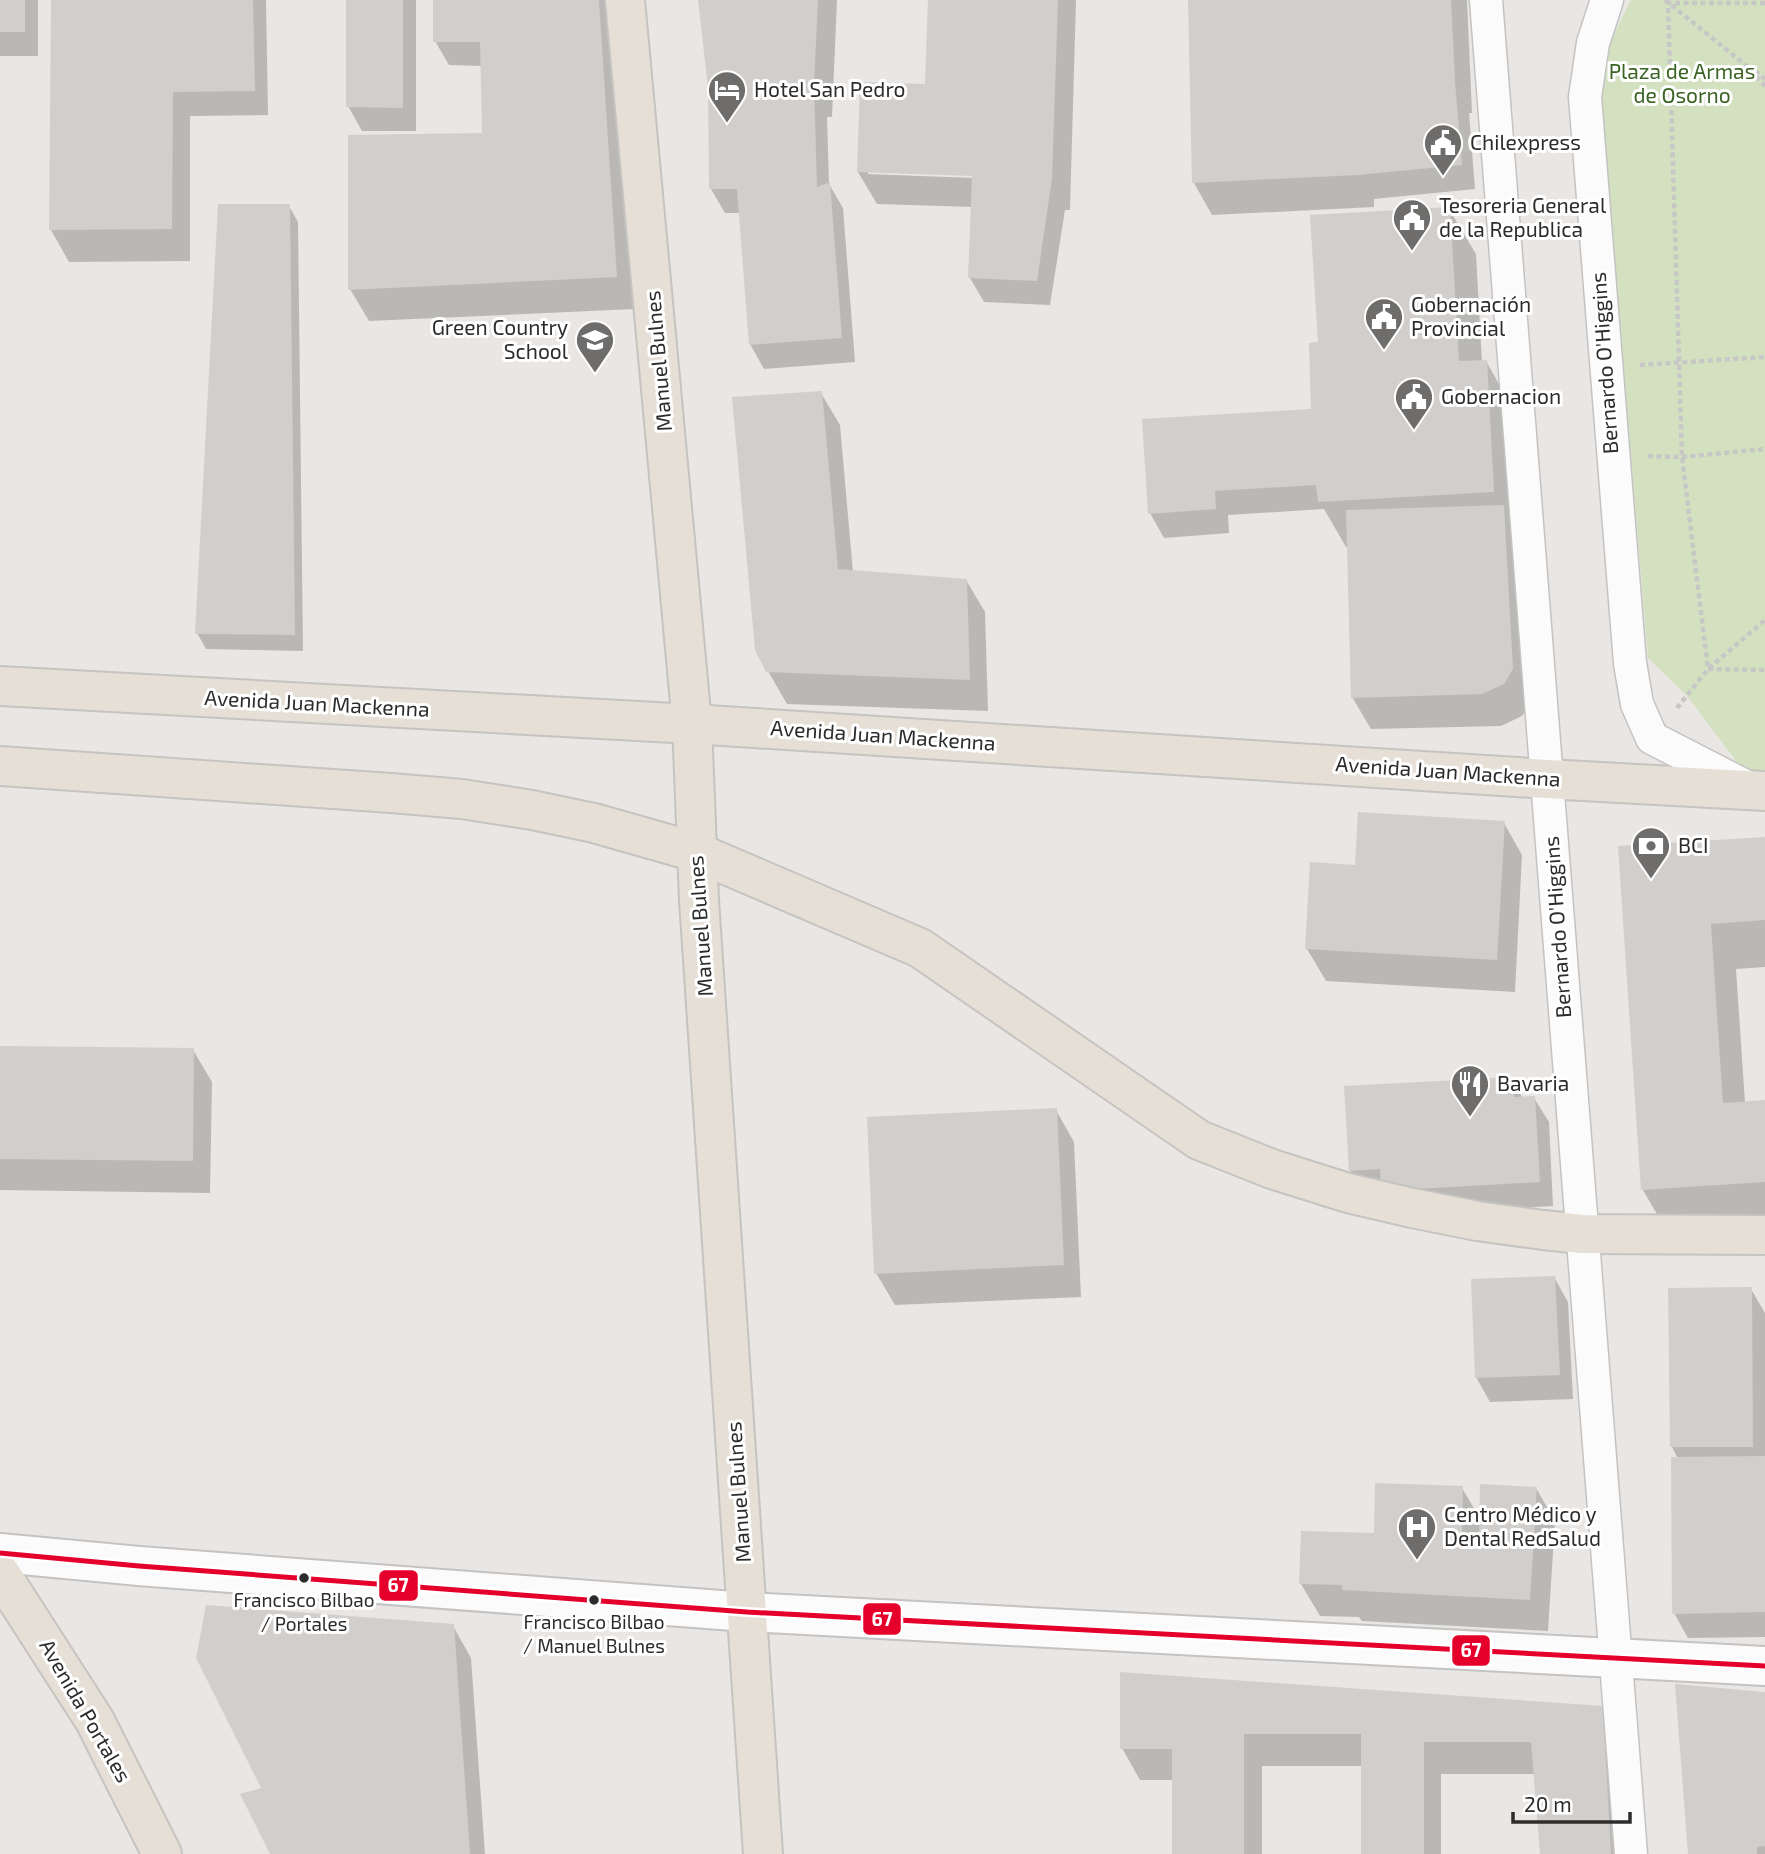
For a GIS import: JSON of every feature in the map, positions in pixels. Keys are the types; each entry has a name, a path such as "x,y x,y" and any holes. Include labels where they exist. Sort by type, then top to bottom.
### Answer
{"main road":[{"name":"Manuel Bulnes","path":"625,0 692,724 696,852 763,1854"},
{"name":"Avenida Juan Mackenna","path":"0,686 692,724 1758,790"},
{"path":"0,766 462,799 594,823 696,852 920,948 1199,1140 1272,1169 1348,1193 1477,1220 1582,1234 1765,1235"},
{"name":"Avenida Portales","path":"0,1573 95,1721 162,1854"}],"street":[{"name":"Bernardo O'Higgins","path":"1486,0 1631,1854"},
{"name":"Bernardo O'Higgins","path":"1607,0 1593,43 1585,97 1612,454 1630,663 1637,704 1652,738 1758,790"},
{"path":"0,1553 747,1612 1765,1665"}],"path":[{"path":"1666,2 1765,3"},
{"path":"1666,2 1765,79"},
{"path":"1666,2 1682,457 1708,669"},
{"path":"1748,67 1765,86"},
{"path":"1606,366 1765,357"},
{"path":"1612,454 1682,457 1762,449 1765,454"},
{"path":"1687,696 1708,669 1765,620"},
{"path":"1708,669 1765,670"}],"green space":[{"name":"Plaza de Armas de Osorno","path":"1631,0 1765,0 1765,772 1743,770 1687,696 1648,658 1598,66"}],"building":[{"path":"0,0 25,0 25,32 0,32"},
{"path":"51,0 253,0 255,91 173,92 172,229 49,230"},
{"path":"346,0 403,0 403,108 346,107"},
{"path":"433,0 599,0 617,277 348,290 348,135 482,133 480,42 433,42"},
{"path":"698,0 818,0 814,85 817,187 830,182 842,338 749,345 737,189 709,189 708,87"},
{"path":"928,0 1058,0 1052,178 1037,281 968,278 972,176 857,172 860,82 925,84"},
{"path":"1188,0 1451,0 1462,165 1357,175 1192,183"},
{"path":"218,204 290,204 295,635 195,634"},
{"name":"Gobernación Provincial","path":"1450,207 1459,361 1487,360 1494,492 1318,502 1316,485 1215,491 1216,509 1148,514 1142,419 1311,409 1309,343 1318,342 1310,215"},
{"path":"822,391 838,569 967,579 970,680 766,672 755,650 732,397"},
{"path":"1504,505 1513,669 1504,684 1482,694 1351,698 1346,510"},
{"path":"1358,812 1505,821 1497,960 1305,949 1310,862 1355,865"},
{"path":"1765,837 1765,920 1711,924 1723,1103 1765,1100 1765,1182 1641,1190 1618,846"},
{"path":"0,1046 194,1048 193,1161 0,1159"},
{"path":"1513,1077 1514,1097 1535,1096 1540,1182 1381,1191 1380,1169 1349,1171 1344,1086"},
{"path":"1057,1108 1064,1265 874,1274 867,1117"},
{"path":"1555,1276 1560,1375 1475,1378 1471,1279"},
{"path":"1752,1287 1753,1447 1670,1447 1668,1288"},
{"path":"1765,1456 1765,1612 1672,1614 1671,1457"},
{"name":"Centro Médico y Dental RedSalud","path":"1375,1483 1463,1486 1462,1537 1479,1537 1480,1484 1537,1487 1530,1600 1342,1590 1342,1585 1299,1584 1301,1531 1374,1533"},
{"path":"206,1605 454,1624 470,1854 270,1854 240,1794 261,1788 196,1658"},
{"path":"1120,1672 1603,1706 1611,1854 1540,1854 1531,1742 1424,1742 1424,1854 1361,1854 1361,1734 1244,1734 1244,1854 1172,1854 1172,1749 1120,1749"},
{"path":"1675,1684 1765,1692 1765,1846 1757,1847 1757,1854 1688,1854"}],"transit line":[{"name":"67","path":"0,1553 747,1612 1765,1666"}],"place":[{"name":"Hotel San Pedro","path":"727,124"},
{"name":"Chilexpress","path":"1443,177"},
{"name":"Tesoreria General de la Republica","path":"1412,252"},
{"name":"Gobernación Provincial","path":"1384,351"},
{"name":"Green Country School","path":"595,374"},
{"name":"Gobernacion","path":"1414,431"},
{"name":"BCI","path":"1651,880"},
{"name":"Bavaria","path":"1470,1118"},
{"name":"Centro Médico y Dental RedSalud","path":"1417,1561"},
{"name":"Francisco Bilbao / Portales","path":"304,1578"},
{"name":"Francisco Bilbao / Manuel Bulnes","path":"594,1600"}]}
